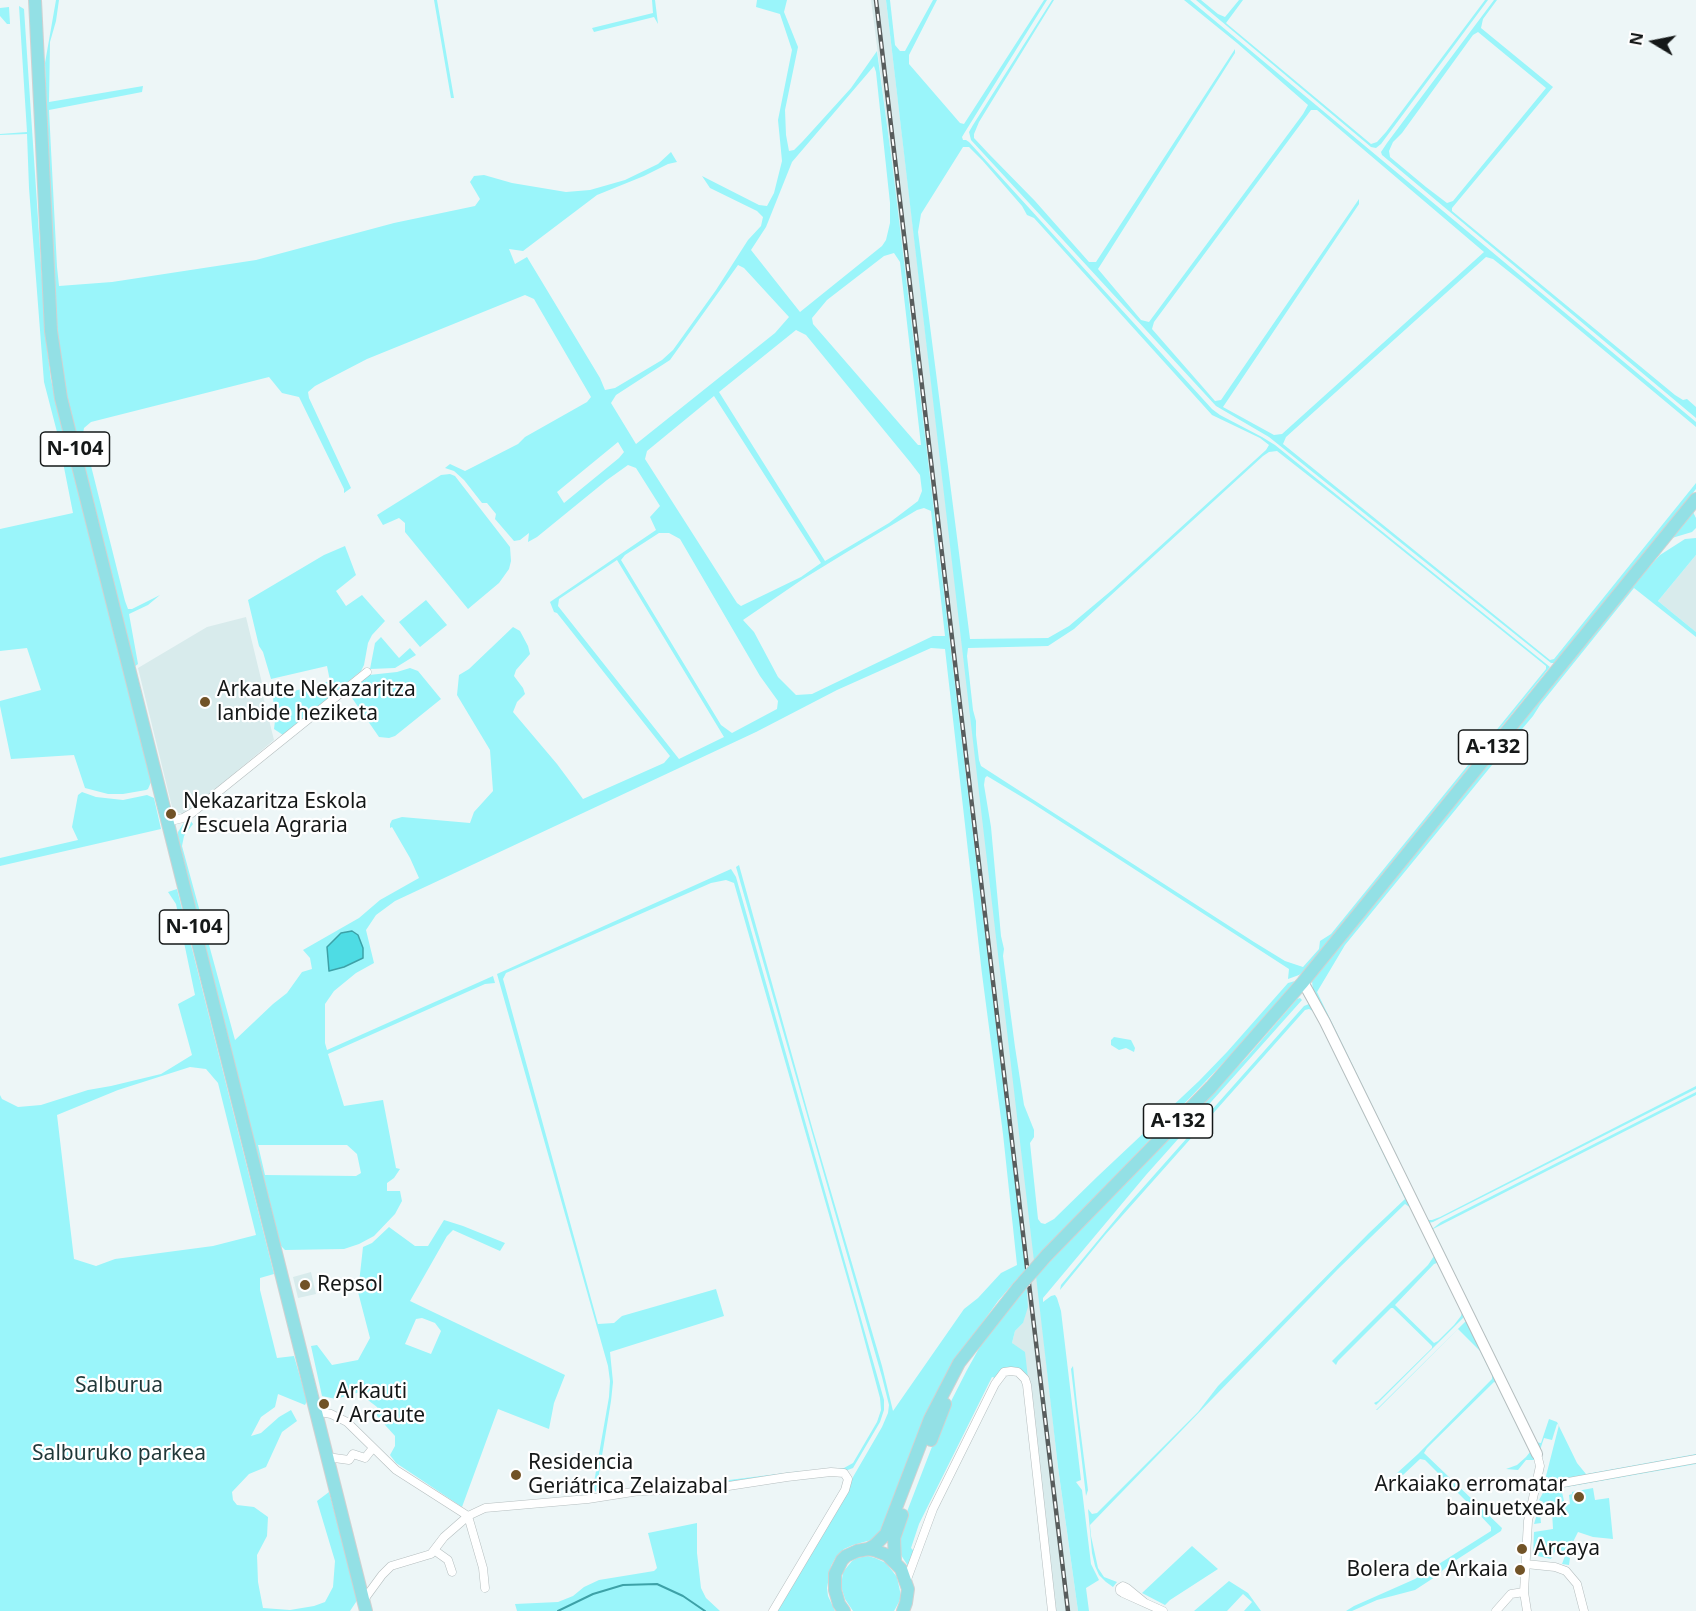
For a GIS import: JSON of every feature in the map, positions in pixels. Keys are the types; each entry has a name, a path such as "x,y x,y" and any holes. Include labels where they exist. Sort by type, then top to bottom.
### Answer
{"main road":[{"name":"N-104","path":"35,0 49,301 61,398 365,1606"},
{"name":"A-132","path":"868,1549 886,1534 934,1408 959,1363 985,1328 1047,1255 1211,1087 1304,982 1696,499"},
{"name":"A-132","path":"895,1561 893,1548 896,1533 932,1436 951,1392 985,1328"},
{"path":"844,1611 839,1604 835,1590 835,1574 842,1560 852,1552 868,1549 880,1552 895,1561 901,1569 908,1596 903,1611"}],"street":[{"path":"167,822 192,813 367,672"},
{"path":"1304,982 1537,1454 1540,1466 1528,1521 1524,1592 1527,1611"},
{"path":"906,1582 933,1509 995,1384 1004,1372 1018,1372 1025,1378 1027,1385 1052,1611"},
{"path":"315,1411 331,1414 347,1422 396,1470 468,1516 483,1568 485,1588"},
{"path":"327,1457 349,1460 353,1454 365,1458 373,1448"},
{"path":"1535,1488 1696,1459"},
{"path":"365,1606 382,1575 391,1566 431,1554 444,1537 468,1516 485,1508 588,1499 639,1491 709,1489 787,1477 831,1472 844,1473 848,1479 844,1490 773,1611"},
{"path":"434,1550 448,1560 452,1572"},
{"path":"1526,1564 1555,1567 1566,1572 1577,1584 1584,1611"},
{"path":"1496,1611 1511,1594 1524,1592"},
{"path":"1144,1602 1163,1611"}],"shaded area":[{"path":"871,0 886,0 1058,1467 1078,1611 1056,1611 1028,1378 1012,1343 1015,1331 1023,1323 1025,1266"},
{"path":"1696,555 1696,632 1658,601"},
{"name":"Arkaute Nekazaritza lanbide heziketa","path":"246,617 274,740 188,812 183,814 173,811 138,668 207,627"},
{"path":"352,931 358,935 363,948 363,958 329,971 327,947 341,933"},
{"name":"Repsol","path":"311,1272 316,1294 298,1298 293,1277"}],"green space":[{"path":"56,0 59,0 50,42 49,102 143,86 142,92 49,110 59,286 112,282 256,260 394,223 475,206 480,199 470,182 474,176 484,175 512,183 566,192 590,190 625,180 658,164 671,152 677,162 597,195 523,251 509,249 515,264 527,257 605,390 615,388 662,360 673,350 748,240 761,226 763,217 757,211 710,188 702,176 759,205 767,206 774,193 782,161 778,120 792,50 780,14 756,7 757,0 787,0 784,12 798,47 785,110 789,151 794,150 803,141 851,88 877,51 1025,1266 1028,1307 1023,1323 1015,1331 1012,1343 1025,1352 1028,1378 1018,1368 1011,1367 1004,1369 995,1378 992,1377 919,1524 911,1548 914,1551 908,1566 901,1555 898,1535 945,1413 982,1343 1022,1292 1018,1278 998,1301 963,1350 882,1530 871,1540 844,1549 831,1566 827,1588 835,1611 775,1611 845,1495 882,1427 889,1405 736,867 739,865 893,1411 964,1309 978,1298 1001,1273 1017,1265 945,649 931,648 837,690 756,732 395,901 376,915 366,930 374,963 356,973 334,991 325,1004 327,1050 493,976 495,983 485,984 328,1054 344,1106 383,1100 396,1168 400,1169 387,1183 387,1191 400,1191 402,1201 395,1214 374,1236 359,1244 344,1249 285,1250 281,1246 275,1229 178,841 178,832 189,819 193,824 184,836 182,846 235,1040 287,993 302,972 312,969 310,958 303,950 359,918 380,900 419,878 410,858 392,827 390,828 392,820 402,817 470,823 474,812 493,791 490,750 457,695 459,675 469,669 513,627 520,631 530,654 516,670 514,676 525,694 517,702 513,712 583,799 664,763 670,756 554,612 550,602 656,530 650,517 660,506 636,468 628,465 537,537 528,542 529,533 520,540 514,541 495,519 496,514 487,503 482,503 454,471 445,468 450,464 465,471 518,444 525,437 587,402 591,397 534,299 525,295 367,359 315,386 308,392 351,488 344,493 299,397 282,393 269,377 91,422 84,428 83,434 128,609 160,595 148,605 129,614 138,664 134,667 62,376 57,341 45,63","holes":["874,66 890,203 890,223 886,240 882,246 800,312 751,250 766,227 792,162","894,253 900,262 921,445 918,445 813,324 812,318 827,300 884,256","738,265 744,268 789,317 775,333 636,444 611,403 616,395 670,360","796,330 806,335 920,475 922,491 918,501 889,523 825,561 719,392","714,396 821,563 801,577 741,606 645,459 647,451","618,442 624,452 564,503 557,492","924,508 931,511 945,636 933,636 812,694 796,695 778,677 754,632 743,620 803,579 917,510","659,533 669,533 680,539 760,676 778,701 777,709 732,733 721,725 621,560","617,560 724,737 679,759 558,606 559,599","258,1145 347,1145 357,1154 361,1173 356,1176 265,1175"]},
{"path":"434,0 437,0 454,98 451,98"},
{"path":"652,0 655,0 658,24 654,17 594,32 592,28 653,13"},
{"path":"886,0 890,0 895,45 900,51 905,51 933,0 937,0 909,55 909,64 960,123 964,124 1044,0 1047,0 962,137 963,140 969,142 1212,409 1275,445 1550,667 1303,972 1288,979 1289,969 1032,803 987,776 985,778 1003,956 1015,1047 1024,1105 1034,1130 1034,1137 1030,1143 1038,1219 1041,1223 1045,1224 1054,1219 1199,1081 1288,983 1295,981 1248,1037 1034,1261","holes":["963,147 969,147 982,160 1022,206 1027,215 1034,218 1212,415 1260,438 1269,445 1112,590 1069,626 1048,638 970,639 918,232 921,214","1277,451 1546,666 1546,669 1331,934 1320,941 1319,949 1303,967 1285,961 1254,942 981,766 967,656 968,648 1048,646 1074,629 1263,456"]},
{"path":"1054,0 979,122 974,138 1035,201 1089,262 1096,262 1235,49 1235,53 1098,269 1141,320 1149,322 1308,105 1184,0 1190,0 1696,422 1696,427 1522,282 1493,259 1486,257 1286,437 1283,444 1550,660 1554,659 1696,483 1696,489 1555,663 1551,663 1269,437 1216,406 971,140 969,132","holes":["1311,110 1317,110 1484,252 1282,434 1274,435 1223,407 1359,204 1359,199 1221,400 1215,401 1152,329 1154,322"]},
{"path":"1196,0 1201,0 1225,17 1239,0 1243,0 1226,23 1371,144 1377,142 1386,132 1485,0 1488,0 1376,148 1371,147"},
{"path":"1494,0 1497,0 1483,19 1481,28 1553,87 1452,208 1452,211 1675,395 1683,400 1687,399 1696,407 1696,418 1382,155 1381,152","holes":["1478,32 1546,88 1453,201 1447,203 1390,157 1389,151 1393,142 1402,133 1473,35"]},
{"path":"19,6 24,9 46,339 51,380 151,782 146,790 123,794 108,794 85,788 74,755 11,759 0,706 0,701 41,690 27,648 0,651 0,529 73,513 57,432 44,382 27,134 0,135 27,132"},
{"path":"9,7 10,24 7,24 0,16 0,8"},
{"path":"441,475 455,476 510,547 509,569 499,583 468,609 405,532 405,523 399,518 383,525 377,515"},
{"path":"1693,512 1696,518 1696,528 1692,532 1672,538"},
{"path":"1696,538 1696,555 1658,601 1696,632 1696,637 1634,588 1517,735 1515,731 1647,569 1660,555 1685,539"},
{"path":"345,546 356,575 336,591 346,606 362,595 385,621 368,643 361,671 283,735 274,729 273,697 330,681 327,666 271,679 259,646 248,600 324,555"},
{"path":"426,600 447,625 420,647 399,622"},
{"path":"381,637 399,658 410,648 416,655 395,668 370,669 375,643"},
{"path":"410,668 418,671 441,699 395,736 379,737 352,698 354,689 360,680 369,675"},
{"path":"1498,752 1501,754 1345,945 1317,992 1428,1220 1440,1217 1696,1086 1696,1089 1433,1222 1428,1223 1313,991 1312,981"},
{"path":"82,792 96,797 123,800 147,795 154,798 161,829 0,866 0,858 78,840 72,827 78,795"},
{"path":"731,869 736,877 884,1400 884,1410 880,1422 853,1468 845,1471 722,1485 721,1481 844,1468 853,1463 877,1422 881,1410 880,1398 858,1316 734,883 726,880 711,883 506,973 503,979 598,1324 614,1323 622,1316 716,1289 724,1316 610,1352 613,1382 596,1492 593,1488 609,1397 608,1366 497,974"},
{"name":"Salburua","path":"177,889 274,1274 260,1278 260,1290 277,1358 294,1356 307,1401 305,1405 278,1394 275,1407 261,1417 251,1436 261,1433 291,1410 297,1421 282,1432 266,1467 249,1474 232,1492 233,1500 237,1505 254,1507 268,1517 267,1536 257,1555 258,1582 263,1608 290,1610 325,1602 333,1587 335,1561 317,1501 329,1492 358,1599 350,1611 0,1611 0,1095 2,1099 18,1107 41,1105 88,1090 161,1074 192,1055 178,1004 195,995 176,904 168,892","holes":["190,1067 206,1069 218,1083 256,1235 213,1246 115,1259 96,1266 74,1259 57,1115 118,1090"]},
{"path":"1300,998 1302,1000 1146,1175 1043,1298 1043,1302 1055,1295 1061,1311 1081,1480 1076,1482 1082,1490 1091,1564 1099,1580 1086,1588 1089,1611 1078,1611 1058,1467 1036,1276 1247,1057"},
{"path":"1312,1005 1465,1314 1376,1405 1374,1403 1432,1346 1391,1308 1336,1365 1332,1361 1428,1265 1434,1256 1411,1208 1405,1204 1338,1269 1090,1525 1098,1568 1104,1577 1117,1582 1113,1587 1099,1575 1095,1566 1092,1553 1088,1509 1092,1514 1097,1513 1198,1412 1218,1386 1405,1199 1320,1023 1313,1011 1305,1010 1105,1235 1060,1290 1061,1285 1124,1209 1304,1006","holes":["1437,1263 1462,1312 1454,1325 1434,1343 1395,1305"]},
{"path":"1114,1037 1131,1040 1135,1048 1134,1052 1126,1048 1119,1050 1111,1045"},
{"path":"1696,1092 1696,1095 1433,1229 1535,1442 1541,1443 1549,1419 1557,1422 1552,1440 1544,1438 1539,1453 1431,1230 1441,1222"},
{"path":"444,1220 505,1243 500,1251 453,1230 447,1236 410,1301 565,1375 554,1403 549,1429 498,1409 462,1507 396,1463 390,1455 395,1446 395,1436 377,1416 377,1407 360,1392 336,1399 322,1396 311,1346 317,1345 332,1365 358,1360 370,1338 358,1292 363,1247 372,1243 389,1227 415,1246 428,1246","holes":["422,1318 435,1323 441,1331 431,1354 405,1344 416,1319"]},
{"path":"1465,1322 1469,1322 1535,1460 1526,1460 1518,1470 1506,1469 1517,1465 1530,1452 1494,1382 1424,1453 1502,1528 1501,1531 1415,1590 1346,1611 1415,1579 1491,1531 1491,1527 1425,1460 1420,1459 1403,1475 1396,1474 1492,1379 1480,1351 1458,1329 1376,1410"},
{"path":"1073,1366 1088,1490 1086,1496 1071,1369"},
{"path":"1559,1426 1577,1463 1586,1474 1696,1454 1696,1457 1547,1484 1545,1480"},
{"path":"1696,1461 1696,1464 1561,1488 1565,1505 1570,1504 1569,1495 1572,1492 1593,1488 1595,1500 1609,1498 1613,1539 1593,1537 1578,1532 1566,1556 1570,1558 1569,1565 1562,1564 1565,1556 1555,1551 1551,1559 1533,1555 1534,1532 1553,1529 1552,1511 1540,1513 1541,1523 1534,1524 1540,1504 1542,1505 1543,1502 1539,1500 1547,1489"},
{"path":"697,1523 697,1553 701,1588 706,1598 720,1611 517,1611 515,1604 558,1602 573,1596 584,1587 599,1580 654,1571 657,1568 648,1533"},
{"path":"1192,1546 1218,1569 1165,1605 1142,1593"},
{"path":"868,1556 886,1563 897,1577 901,1596 894,1611 853,1611 845,1599 841,1586 843,1572 852,1561"},
{"path":"1229,1581 1248,1593 1261,1611 1244,1611 1252,1602 1243,1594 1227,1611 1194,1611"}],"waterway":[{"path":"558,1611 593,1594 623,1585 657,1584 683,1596 705,1611"}],"railway":[{"path":"876,0 1068,1611"}],"place":[{"name":"Arkaute Nekazaritza lanbide heziketa","path":"205,702"},
{"name":"Nekazaritza Eskola / Escuela Agraria","path":"171,814"},
{"name":"Repsol","path":"305,1285"},
{"name":"Arkauti / Arcaute","path":"324,1404"},
{"name":"Residencia Geriátrica Zelaizabal","path":"516,1475"},
{"name":"Arkaiako erromatar bainuetxeak","path":"1579,1497"},
{"name":"Arcaya","path":"1522,1549"},
{"name":"Bolera de Arkaia","path":"1520,1570"}],"park label":[{"name":"Salburuko parkea","path":"119,1454"}]}
